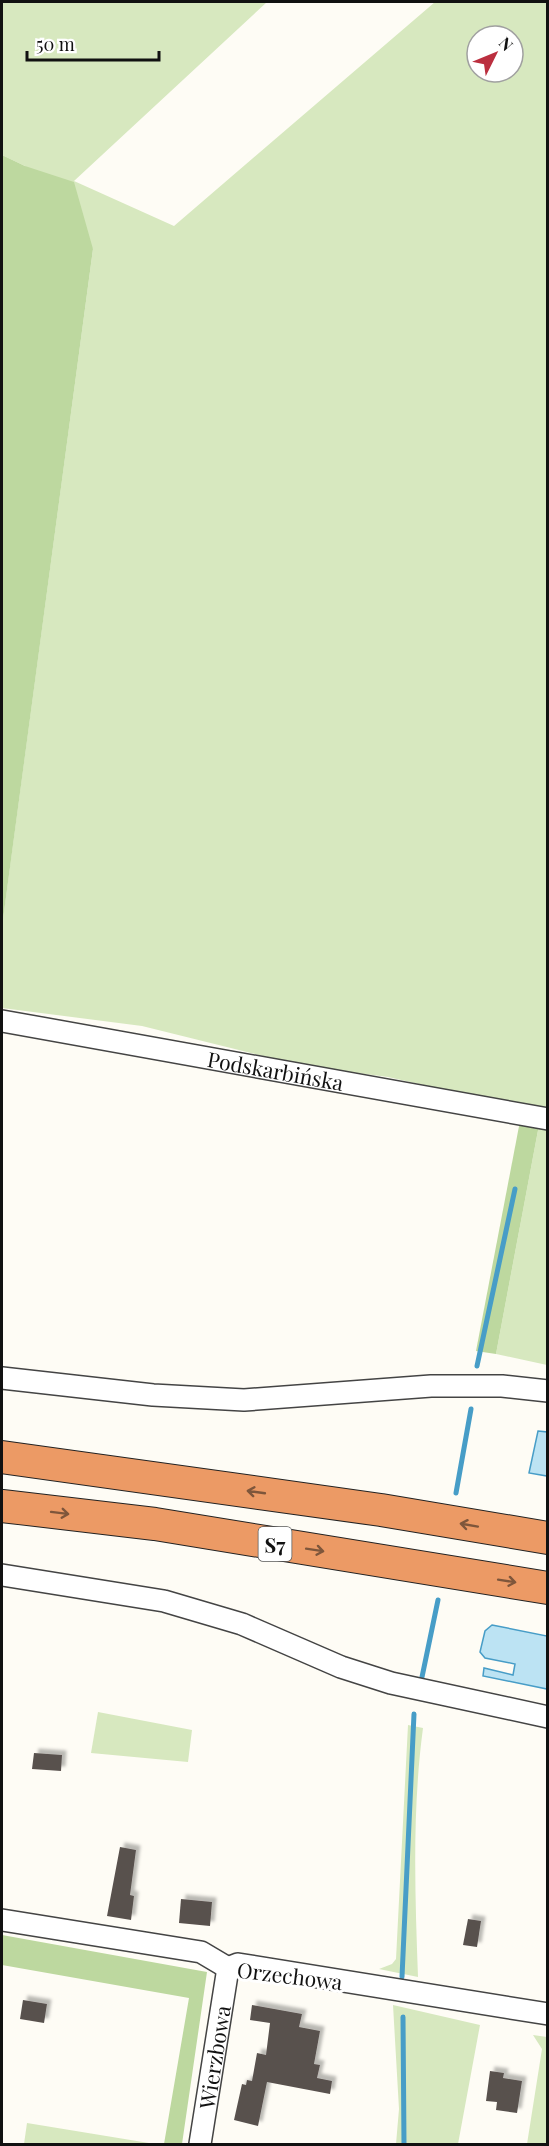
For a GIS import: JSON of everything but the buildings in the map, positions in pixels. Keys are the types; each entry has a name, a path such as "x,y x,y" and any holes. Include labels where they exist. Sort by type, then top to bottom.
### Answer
{"highway":[{"name":"S7","path":"2,1456 381,1510 548,1538"},
{"name":"S7","path":"2,1506 155,1524 548,1588"}],"street":[{"name":"Podskarbińska","path":"2,1021 548,1119"},
{"path":"2,1377 153,1395 244,1400 430,1386 502,1386 548,1391"},
{"path":"2,1575 107,1590 183,1606 242,1624 341,1667 371,1677 548,1717"},
{"name":"Orzechowa","path":"2,1920 201,1952 228,1968 238,1964 548,2014"},
{"name":"Wierzbowa","path":"200,2145 228,1968"}],"green space":[{"path":"2,2 267,2 74,181 174,226 435,2 547,2 547,1113 388,1077 304,1066 142,1026 2,1008 2,926 93,249 25,166 2,155"},
{"path":"2,155 25,166 74,182 93,249 2,927"},
{"path":"520,1121 539,1125 496,1354 476,1351"},
{"path":"539,1125 547,1126 547,1365 496,1354"},
{"path":"98,1712 192,1730 188,1762 91,1753"},
{"path":"408,1725 423,1728 416,1821 415,1884 418,1977 379,1969 392,1964 396,1959"},
{"path":"2,1935 207,1972 182,2144 164,2144 189,1998 2,1965"},
{"path":"393,2005 480,2025 458,2144 396,2144 399,2109"},
{"path":"533,2035 547,2037 547,2144 527,2144 542,2049"},
{"path":"27,2123 155,2144 24,2144"}],"water":[{"path":"538,1431 547,1432 547,1476 529,1473"},
{"path":"492,1625 547,1636 547,1689 483,1676 484,1668 513,1675 515,1664 485,1658 480,1652 485,1631"}],"waterway":[{"path":"477,1366 515,1189"},
{"path":"456,1493 471,1409"},
{"path":"422,1677 438,1600"},
{"path":"402,1977 414,1714"},
{"path":"403,2017 404,2144"}]}
